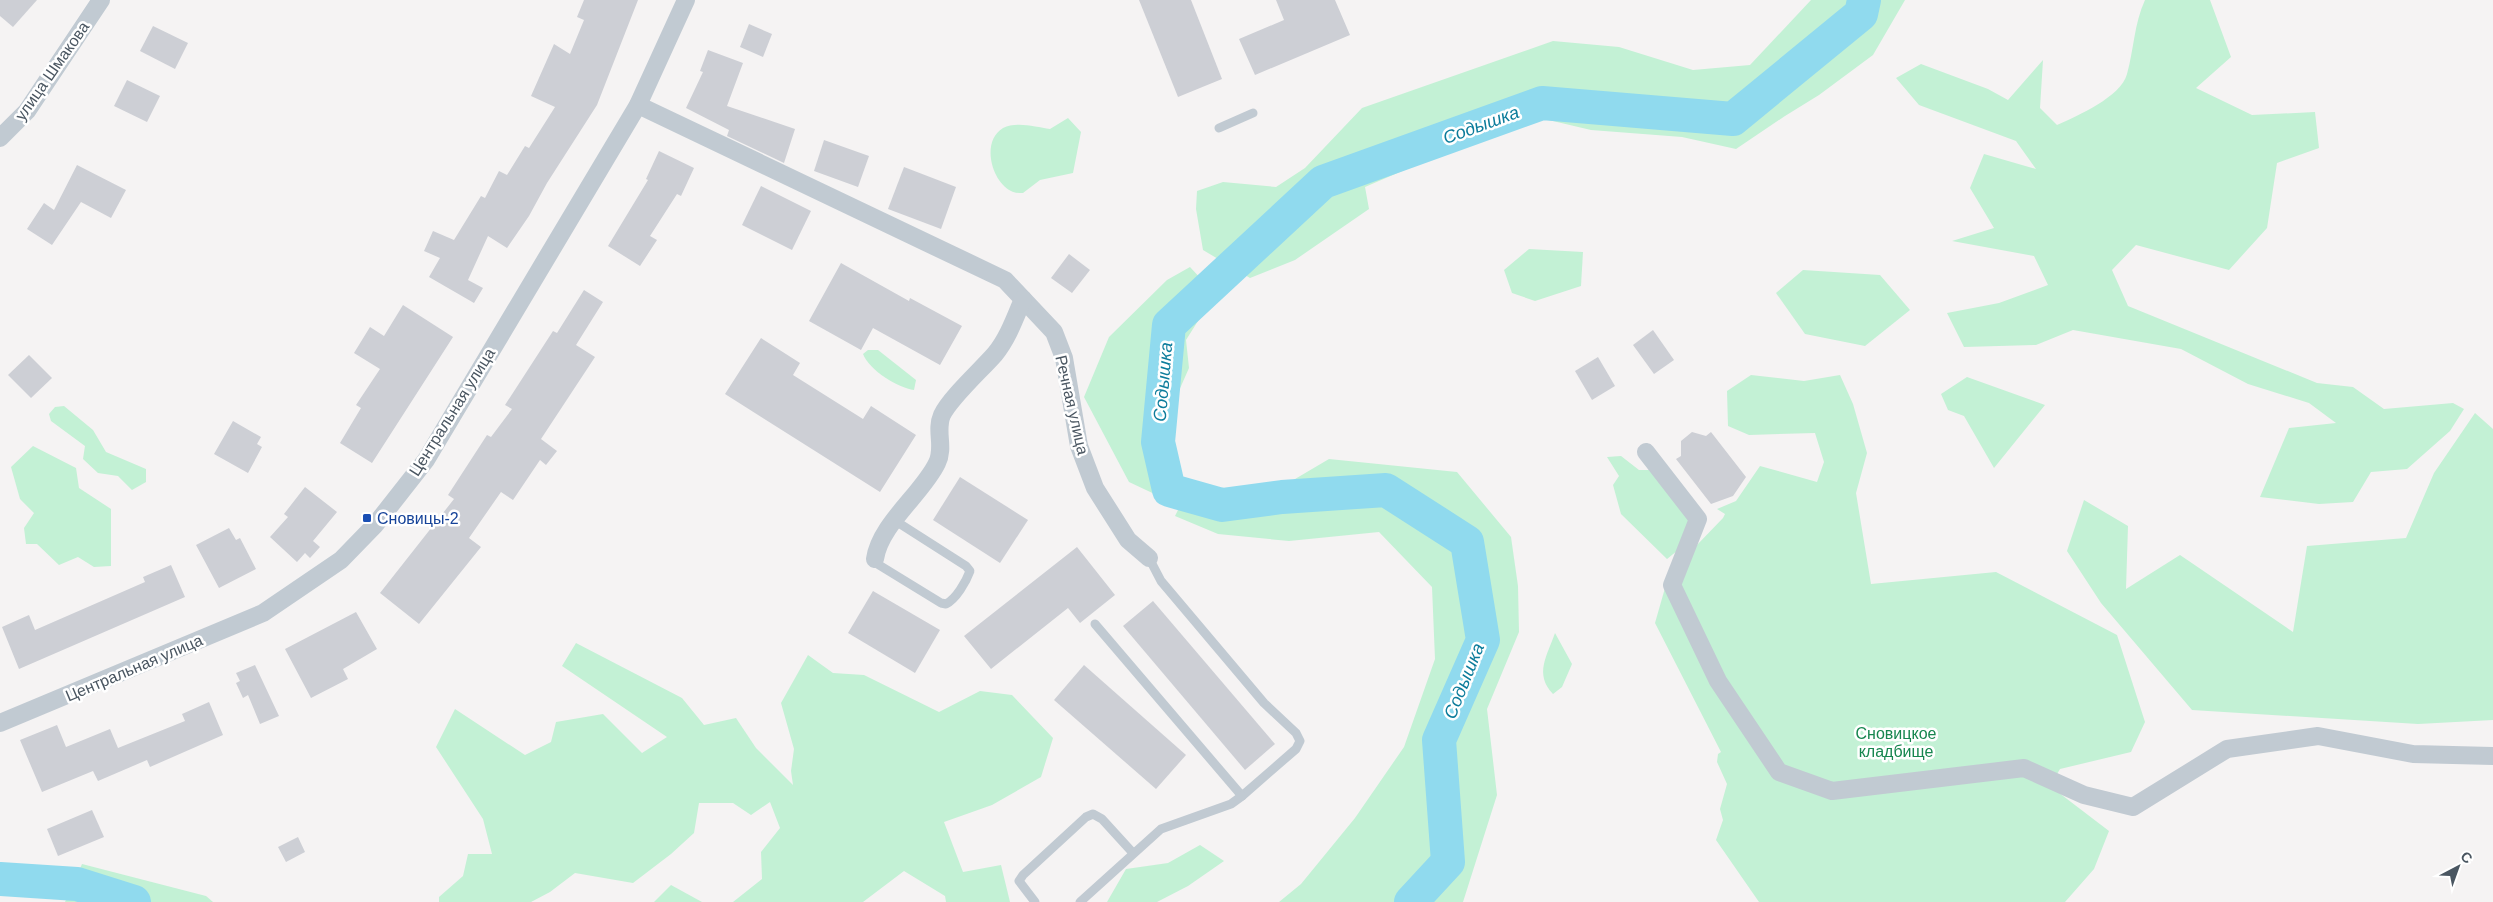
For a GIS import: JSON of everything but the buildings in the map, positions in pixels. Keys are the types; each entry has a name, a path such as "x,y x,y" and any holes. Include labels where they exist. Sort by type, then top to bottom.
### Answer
{"street":[{"name":"улица Шмакова","path":"0,138 27,111 101,0"},
{"name":"Центральная улица","path":"0,723 263,613 340,560 375,524 426,460 638,105 686,0"},
{"name":"Речная улица","path":"638,105 1005,280 1054,332 1064,358 1079,446 1095,488 1128,540 1149,558"},
{"path":"875,559 876,551 894,520 937,464 942,448 939,430 942,414 997,352 1010,328 1022,299"},
{"path":"1646,452 1698,520 1672,585 1718,681 1780,772 1832,791 2024,768 2084,795 2133,806 2227,748 2318,736 2413,754 2493,756"}],"lane":[{"path":"1219,128 1253,113"},
{"path":"875,559 879,565 940,603 946,604 951,602 968,578 970,572 966,566 894,520"},
{"path":"1080,902 1161,828 1232,804 1296,749 1300,741 1296,733 1264,703 1160,581 1149,558"},
{"path":"1095,624 1242,796"},
{"path":"1035,902 1019,881 1023,875 1086,817 1092,814 1102,819 1133,853"}],"green space":[{"path":"1811,0 1905,0 1873,55 1819,95 1736,149 1682,137 1591,130 1540,118 1444,153 1365,187 1369,209 1295,260 1250,278 1203,250 1196,209 1197,191 1223,182 1276,187 1305,168 1362,108 1553,41 1619,47 1693,70 1750,65"},
{"path":"2145,0 2210,0 2231,57 2196,88 2252,115 2315,112 2319,148 2277,163 2267,228 2229,270 2136,245 2112,270 2128,306 2317,383 2353,387 2384,409 2453,403 2464,409 2450,431 2407,469 2371,472 2353,502 2319,504 2260,497 2289,428 2336,423 2309,403 2248,384 2181,349 2073,330 2036,345 1964,347 1947,313 1999,303 2048,285 2034,256 1952,241 1994,228 1970,188 1984,154 2036,169 2016,141 1919,105 1896,78 1921,64 1988,89 2008,100 2043,60 2040,108 2057,125 2097,105 2123,82 2127,74 2136,27"},
{"path":"1068,118 1081,132 1073,173 1040,180 1023,193 1012,192 1004,186 998,179 991,161 992,142 996,134 1003,128 1014,125 1050,129"},
{"path":"1529,249 1583,252 1581,286 1535,301 1512,293 1504,270"},
{"path":"1190,267 1215,294 1186,340 1189,368 1174,402 1163,498 1129,482 1084,397 1109,337 1167,280"},
{"path":"1803,270 1880,275 1910,310 1865,346 1805,334 1776,293"},
{"path":"868,350 878,350 916,380 914,390 892,382 871,366 863,354"},
{"name":"Сновицкое кладбище","path":"1751,375 1804,381 1840,375 1853,404 1867,453 1856,493 1871,584 1996,572 2117,635 2145,722 2131,752 2060,769 2050,786 2109,831 2094,869 2065,902 1759,902 1716,840 1723,820 1720,809 1727,784 1717,762 1718,754 1721,752 1655,623 1669,574 1723,518 1725,514 1717,509 1736,501 1760,466 1817,482 1824,462 1815,433 1749,435 1728,426 1727,391"},
{"path":"1967,377 2045,405 1994,468 1964,416 1948,410 1941,394"},
{"path":"64,406 93,430 106,452 146,469 146,482 132,490 118,476 98,473 83,459 85,446 51,421 49,414 55,407"},
{"path":"2475,413 2493,429 2493,720 2418,724 2192,710 2101,603 2067,551 2084,500 2128,526 2126,589 2180,555 2293,632 2307,546 2406,538 2434,473"},
{"path":"33,446 76,468 79,488 111,509 111,566 94,567 78,557 59,565 37,544 26,544 24,528 34,513 20,499 11,467"},
{"path":"1621,456 1639,470 1650,470 1693,515 1688,542 1667,559 1621,514 1613,485 1619,476 1607,457"},
{"path":"1329,459 1457,472 1511,537 1518,586 1519,632 1487,709 1497,795 1463,902 1279,902 1301,884 1355,818 1404,747 1435,659 1432,587 1379,532 1289,541 1218,534 1175,516 1182,502 1227,519"},
{"path":"1555,633 1572,664 1562,687 1553,694 1547,687 1543,672 1546,657"},
{"path":"576,643 682,698 704,725 736,718 756,748 793,785 791,771 794,749 781,703 808,655 833,673 864,675 939,712 980,691 1012,695 1053,738 1041,777 992,805 944,822 963,872 1001,865 1010,902 946,902 945,896 904,871 863,902 733,902 762,879 761,852 780,828 770,802 751,815 733,803 699,803 694,833 671,854 633,883 575,873 550,892 531,902 439,902 439,897 463,876 468,854 492,854 483,819 436,747 455,709 525,755 551,742 556,722 603,714 642,753 667,737 562,666"},
{"path":"1200,845 1224,861 1188,886 1157,902 1107,902 1126,869 1168,863"},
{"path":"82,864 206,896 213,902 65,902"},
{"path":"671,885 702,902 654,902"}],"waterway":[{"name":"Содышка","path":"1411,902 1448,862 1439,740 1483,640 1467,542 1386,490 1282,497 1222,505 1169,490 1158,442 1169,325 1323,182 1542,103 1733,119 1861,14 1864,0"},
{"name":"Содышка","path":"0,879 77,884 134,902"}],"place":[{"name":"Сновицы-2","path":"367,518"}]}
